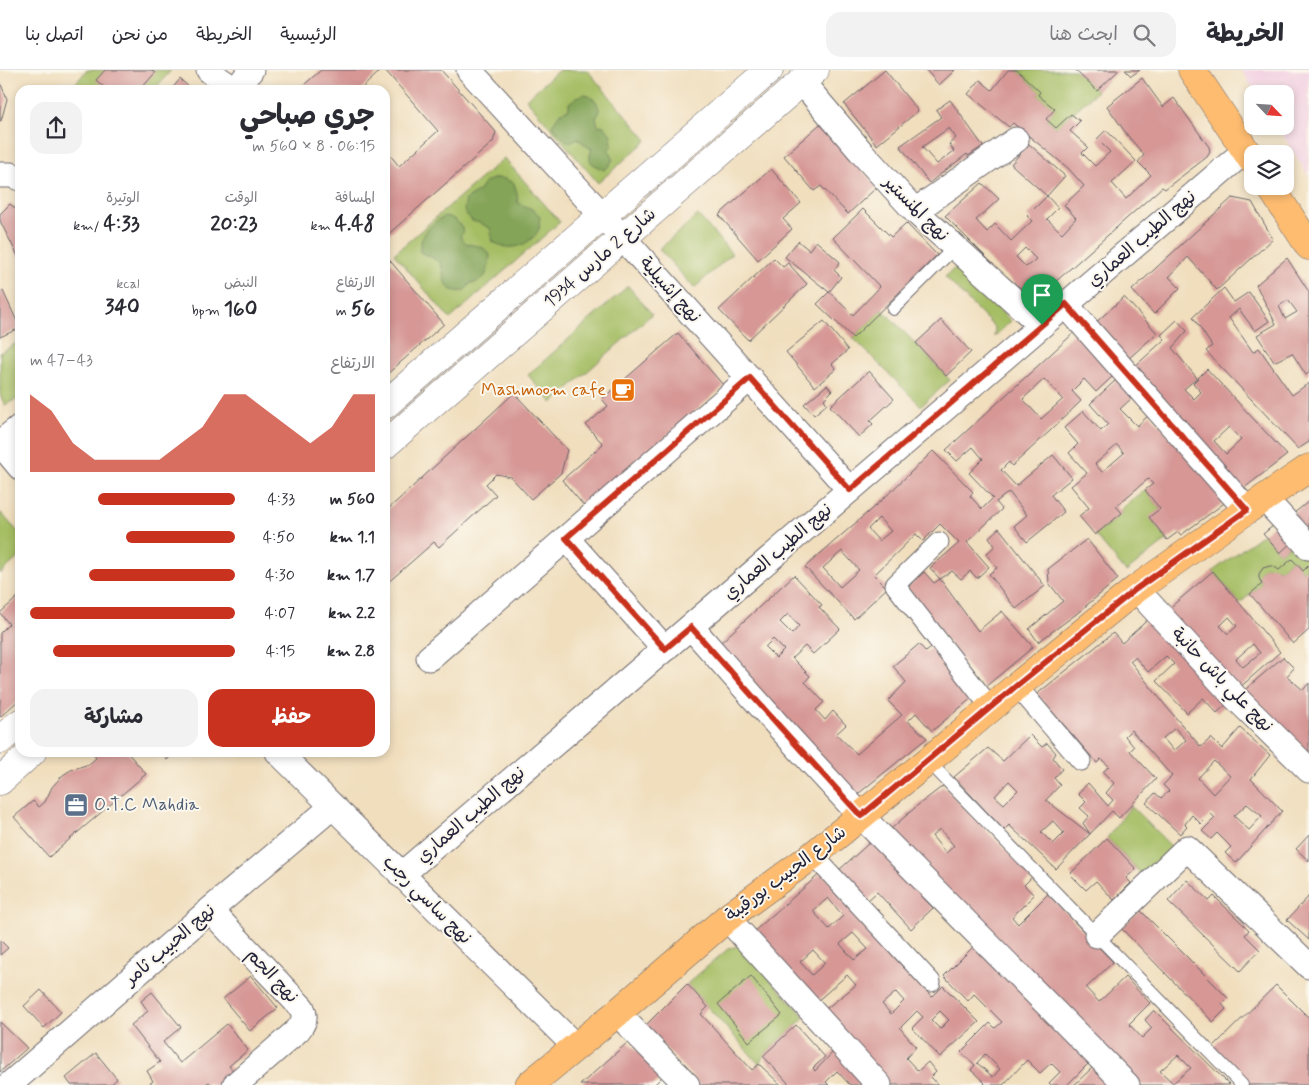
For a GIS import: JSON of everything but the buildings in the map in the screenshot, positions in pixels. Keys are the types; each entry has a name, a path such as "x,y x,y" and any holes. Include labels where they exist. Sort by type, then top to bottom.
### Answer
{"main road":[{"path":"1192,70 1244,148"},
{"path":"1276,195 1309,246"},
{"name":"شارع الحبيب بورقيبة","path":"529,1085 617,1013 727,918 813,855 1136,589 1309,468"}],"street":[{"path":"209,70 228,85"},
{"path":"240,85 251,70"},
{"name":"نهج إشبيلية","path":"469,70 850,490"},
{"name":"شارع 2 مارس 1934","path":"390,400 769,70"},
{"name":"شارع 2 مارس 1934","path":"390,441 808,76"},
{"name":"نهج المنستير","path":"808,76 863,154 915,211 1042,325"},
{"path":"915,211 1016,140"},
{"name":"نهج الطيب العماري","path":"401,875 1066,304 1244,159"},
{"path":"0,175 11,174 15,176"},
{"path":"1066,304 1256,504 1309,547"},
{"path":"429,658 750,378"},
{"path":"15,431 0,443 15,461"},
{"path":"566,538 665,649"},
{"path":"939,542 895,585 991,708"},
{"name":"نهج علي باش حانبة","path":"1136,589 1235,697 1309,770"},
{"path":"691,627 861,816 1127,1085"},
{"path":"1016,686 1081,761"},
{"path":"0,740 15,727"},
{"path":"0,781 26,757"},
{"name":"نهج ساسي رجب","path":"283,757 576,1047"},
{"name":"نهج الحبيب ثامر","path":"9,1085 210,910 332,807"},
{"path":"1097,935 1187,848 1309,966"},
{"path":"813,855 931,982"},
{"name":"نهج الجم","path":"210,910 304,1012 304,1022 298,1030 235,1085"},
{"path":"727,918 879,1085"},
{"path":"617,1013 687,1085"}],"lane":[{"path":"893,309 955,247"},
{"path":"928,762 1242,1085"}],"shaded area":[{"path":"1241,70 1309,70 1309,177 1294,153 1294,145 1289,145 1283,135 1294,135 1294,85 1250,85"}],"green space":[{"path":"87,70 171,70 158,85 74,85"},
{"path":"559,70 587,70 647,140 598,183 526,99"},
{"path":"1017,70 1075,70 1097,91 1056,128 1046,119 1054,109 1038,95 1040,92"},
{"path":"586,94 596,101 600,111 596,118 598,125 604,126 611,135 612,146 608,150 613,159 604,170 591,162 592,148 589,148 577,138 569,143 552,125 561,112 569,109 569,103 577,97"},
{"path":"504,158 560,222 450,319 394,254"},
{"path":"496,178 514,183 518,203 534,210 540,216 539,227 535,236 517,247 508,247 493,242 490,228 472,221 464,211 466,199 478,192 485,182"},
{"path":"698,215 732,254 694,288 659,249"},
{"path":"445,216 452,218 459,224 464,232 460,236 465,242 483,248 490,255 488,270 484,278 470,283 463,291 451,290 445,282 441,263 420,252 424,235 435,222"},
{"path":"956,267 1011,321 994,337 995,328 945,277"},
{"path":"628,286 652,314 552,403 528,375"},
{"path":"882,309 950,380 921,406 853,338"},
{"path":"15,344 15,400 5,405 0,395 0,353"},
{"path":"1145,490 1160,509 1150,518 1167,540 1126,572 1095,535 1122,513 1120,510"},
{"path":"0,512 15,528 15,560 0,574"},
{"path":"1263,534 1280,553 1291,543 1309,562 1309,565 1303,571 1292,559 1279,570 1274,567 1266,567 1261,571 1260,575 1262,584 1240,603 1213,571"},
{"path":"1131,806 1175,850 1146,879 1107,838"},
{"path":"739,946 805,1017 763,1056 759,1064 687,984 729,948"}],"place":[{"name":"Mashmoom cafe","path":"623,390"},
{"name":"O.T.C Mahdia","path":"76,805"}],"route":[{"path":"1066,304 1247,510 1136,589 1016,686 928,762 861,816 691,627 665,649 566,538 750,378 850,490 1042,325 1066,304"}]}
